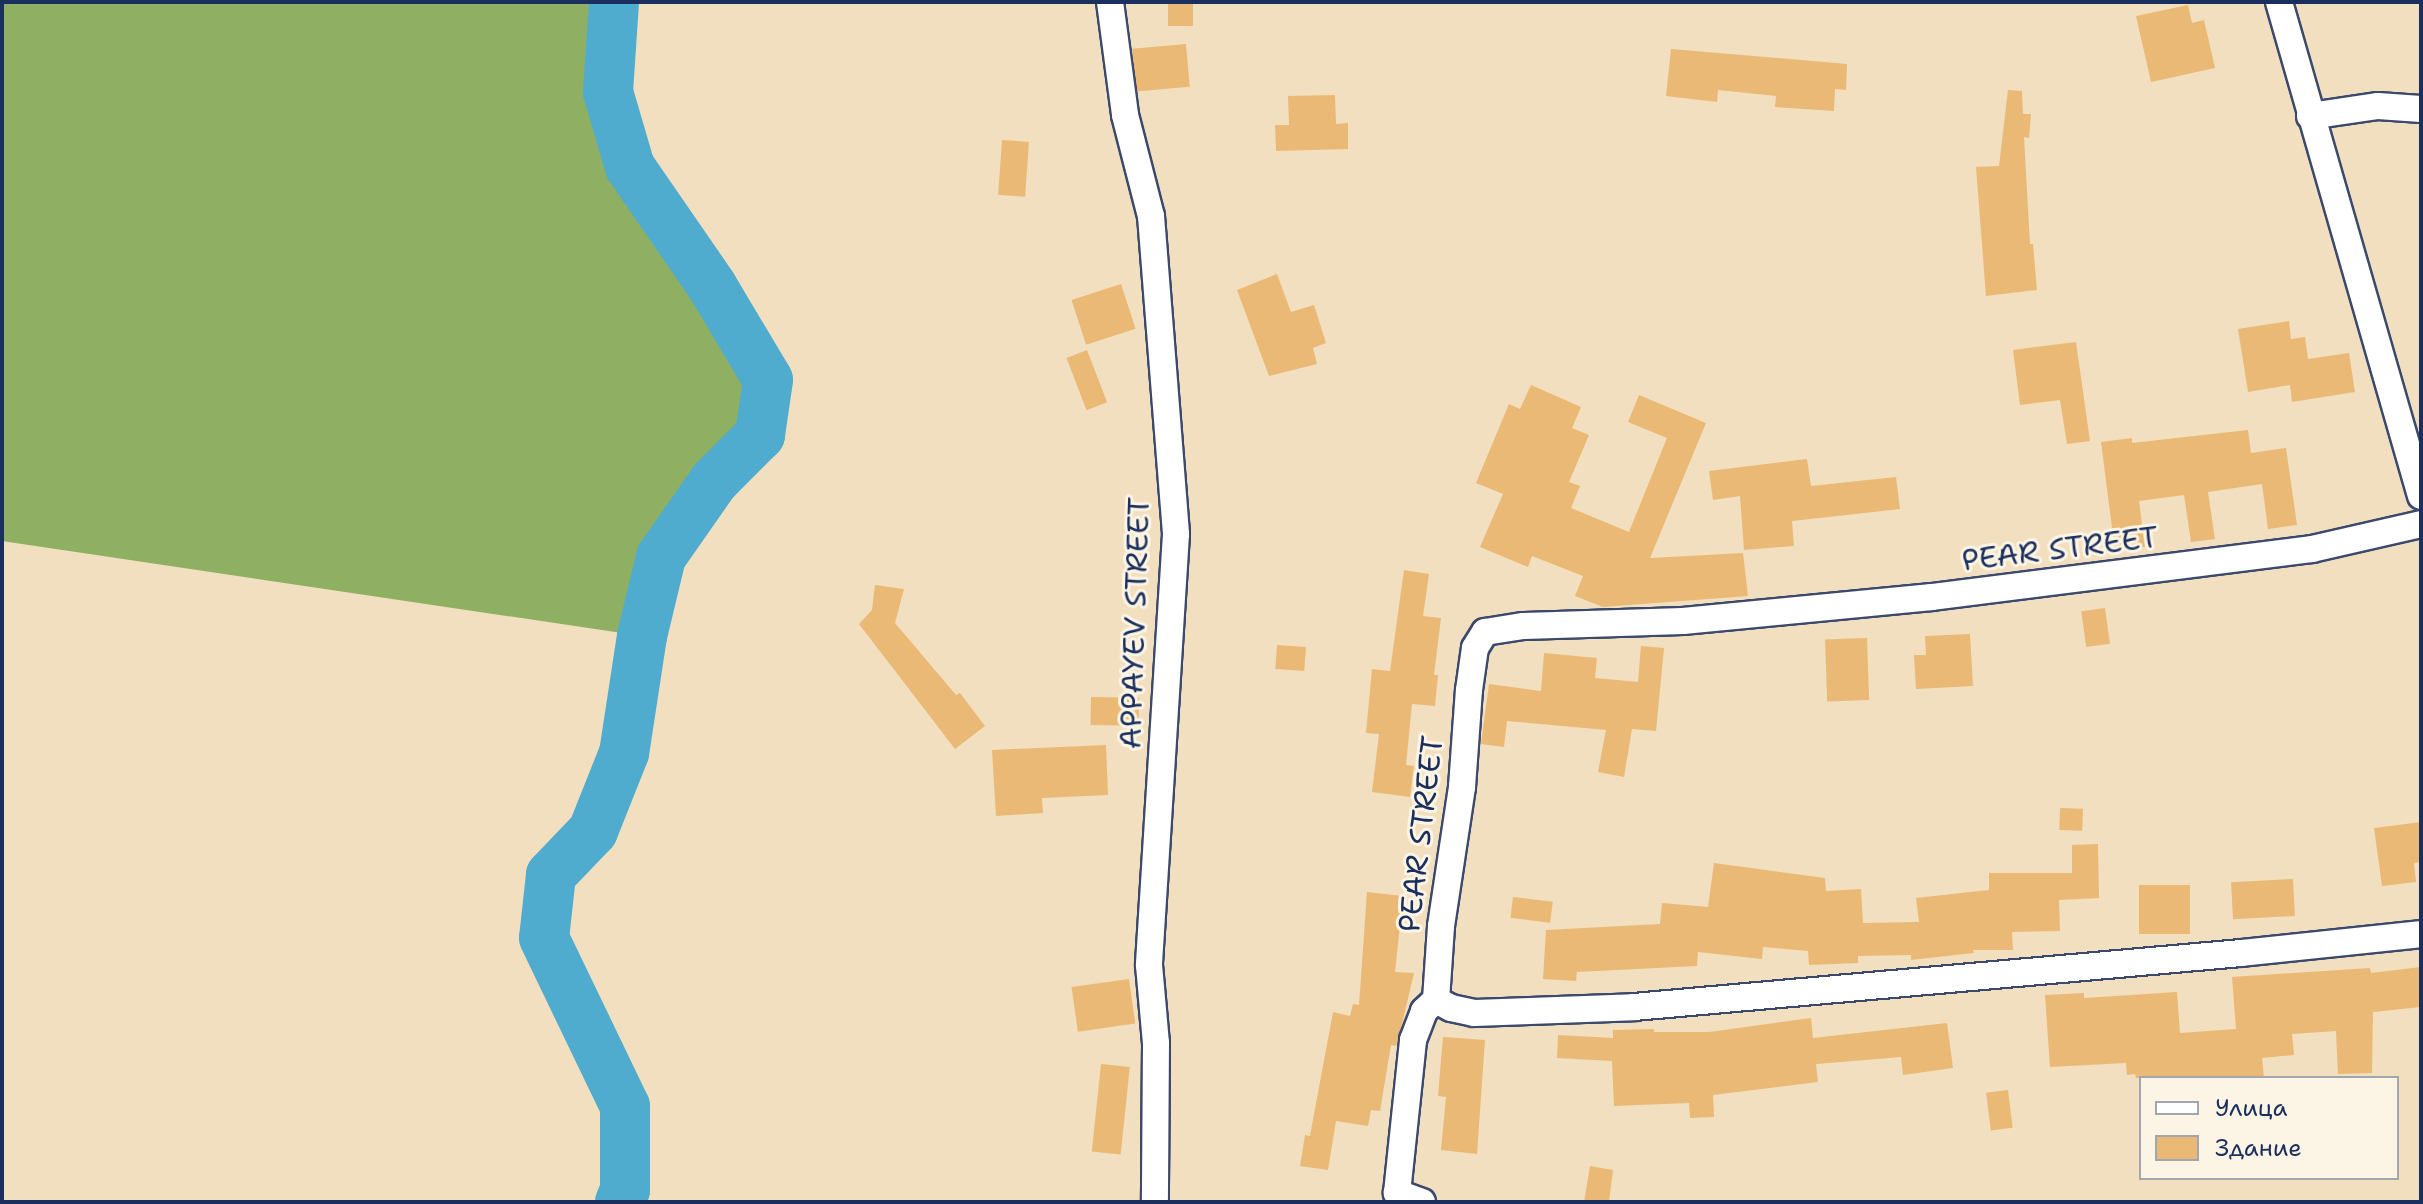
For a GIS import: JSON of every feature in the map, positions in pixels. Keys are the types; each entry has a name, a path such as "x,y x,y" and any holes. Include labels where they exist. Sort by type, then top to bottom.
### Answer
{"street":[{"name":"APPAYEV STREET","path":"1110,2 1125,115 1151,216 1176,534 1149,965 1156,1043 1155,1202"},
{"path":"2279,2 2421,496"},
{"path":"2310,116 2378,106 2421,109"},
{"name":"PEAR STREET","path":"1436,1000 1441,926 1462,787 1469,690 1475,648 1485,632 1524,626 1683,621 1932,597 2312,549 2421,524"},
{"path":"1422,1202 1394,1197 1413,1040 1424,1011 1436,1000 1451,1008 1474,1013 1634,1007 2421,934"}],"green space":[{"path":"2,2 614,2 608,92 630,167 712,286 768,380 760,435 714,481 661,557 642,636 2,541"}],"building":[{"path":"1168,2 1193,2 1193,26 1168,26"},
{"path":"2188,5 2192,23 2204,20 2215,68 2151,82 2136,16"},
{"path":"1186,44 1190,87 1136,92 1132,49"},
{"path":"1671,49 1847,64 1846,90 1835,89 1834,111 1775,107 1776,96 1718,90 1717,102 1666,96"},
{"path":"2008,90 2022,91 2023,114 2031,114 2029,138 2024,137 2030,244 2033,244 2037,290 1986,296 1976,167 1999,166"},
{"path":"1335,95 1336,124 1348,123 1348,149 1276,151 1275,125 1289,125 1288,96"},
{"path":"1002,140 1029,142 1025,197 998,195"},
{"path":"1277,274 1291,312 1314,305 1326,343 1313,348 1317,364 1269,376 1237,290"},
{"path":"1121,284 1136,329 1086,345 1072,300"},
{"path":"2289,321 2291,339 2305,337 2308,359 2349,353 2355,392 2292,402 2290,385 2248,392 2238,329"},
{"path":"2076,342 2090,441 2067,444 2060,400 2020,405 2013,350"},
{"path":"1087,350 1107,402 1087,410 1066,358"},
{"path":"1531,385 1581,407 1572,428 1589,435 1569,482 1580,486 1571,508 1629,532 1667,438 1628,422 1639,395 1706,423 1650,558 1743,553 1748,596 1603,607 1575,596 1583,576 1532,556 1528,567 1480,547 1503,494 1476,483 1509,404 1520,409"},
{"path":"2248,430 2251,453 2286,448 2297,525 2268,529 2262,484 2208,492 2215,539 2191,542 2184,495 2139,501 2145,547 2115,551 2101,442 2132,438 2132,443"},
{"path":"1807,459 1811,486 1896,477 1900,509 1792,521 1794,546 1744,550 1740,496 1713,500 1709,471"},
{"path":"1404,570 1429,574 1423,616 1441,618 1434,675 1438,675 1435,706 1412,704 1406,765 1414,766 1410,797 1372,792 1379,734 1366,733 1372,669 1390,671"},
{"path":"875,585 904,589 895,623 956,695 960,693 985,726 955,749 859,624 872,610"},
{"path":"2105,608 2110,644 2086,647 2081,611"},
{"path":"1970,634 1973,686 1916,689 1914,655 1926,655 1925,636"},
{"path":"1867,638 1869,700 1827,701 1825,639"},
{"path":"1277,645 1306,647 1304,671 1275,669"},
{"path":"1641,646 1664,648 1656,731 1632,729 1624,777 1598,772 1606,730 1507,721 1504,747 1481,744 1489,684 1541,691 1544,653 1597,658 1595,678 1638,682"},
{"path":"1091,697 1139,698 1139,726 1091,725"},
{"path":"1106,745 1108,795 1042,798 1043,813 996,816 992,750"},
{"path":"2060,808 2083,809 2082,831 2059,830"},
{"path":"2421,822 2421,862 2414,863 2416,882 2382,886 2374,828"},
{"path":"2098,844 2099,898 2059,900 2060,931 2012,932 2013,950 1973,950 1974,953 1911,960 1911,955 1858,956 1858,963 1809,965 1808,951 1763,947 1762,959 1698,952 1697,966 1577,972 1576,981 1543,979 1546,930 1660,924 1662,903 1708,907 1714,863 1825,878 1826,891 1861,889 1863,923 1919,922 1916,898 1989,890 1989,873 2072,873 2072,845"},
{"path":"2293,879 2295,916 2233,919 2231,882"},
{"path":"2139,885 2190,885 2190,934 2139,934"},
{"path":"1367,892 1403,896 1395,972 1414,973 1402,1024 1396,1046 1391,1045 1380,1111 1371,1110 1368,1126 1336,1121 1328,1170 1300,1166 1305,1135 1310,1136 1333,1012 1350,1016 1353,1004 1359,1005"},
{"path":"1513,897 1553,902 1550,923 1510,918"},
{"path":"2421,967 2421,1007 2373,1012 2372,1073 2338,1074 2336,1031 2292,1034 2294,1055 2262,1058 2264,1076 2136,1078 2135,1074 2127,1075 2126,1063 2050,1067 2045,995 2084,993 2084,998 2177,992 2180,1033 2236,1029 2232,977 2370,968 2371,973"},
{"path":"1129,979 1135,1024 1078,1032 1072,987"},
{"path":"1811,1018 1813,1038 1947,1023 1953,1068 1903,1075 1901,1057 1816,1064 1818,1082 1713,1095 1714,1117 1690,1118 1689,1103 1614,1106 1612,1061 1557,1058 1558,1035 1613,1038 1613,1030 1654,1029 1654,1032 1709,1032"},
{"path":"1443,1037 1485,1040 1477,1154 1441,1150 1446,1097 1438,1096"},
{"path":"1101,1064 1130,1067 1121,1155 1092,1152"},
{"path":"2008,1090 2013,1128 1991,1130 1986,1093"},
{"path":"1590,1166 1613,1170 1609,1202 1584,1202"}],"waterway":[{"path":"614,2 608,92 630,167 712,286 768,380 760,435 714,481 661,557 642,636 624,753 593,831 551,875 544,938 625,1106 625,1190 620,1202"}]}
